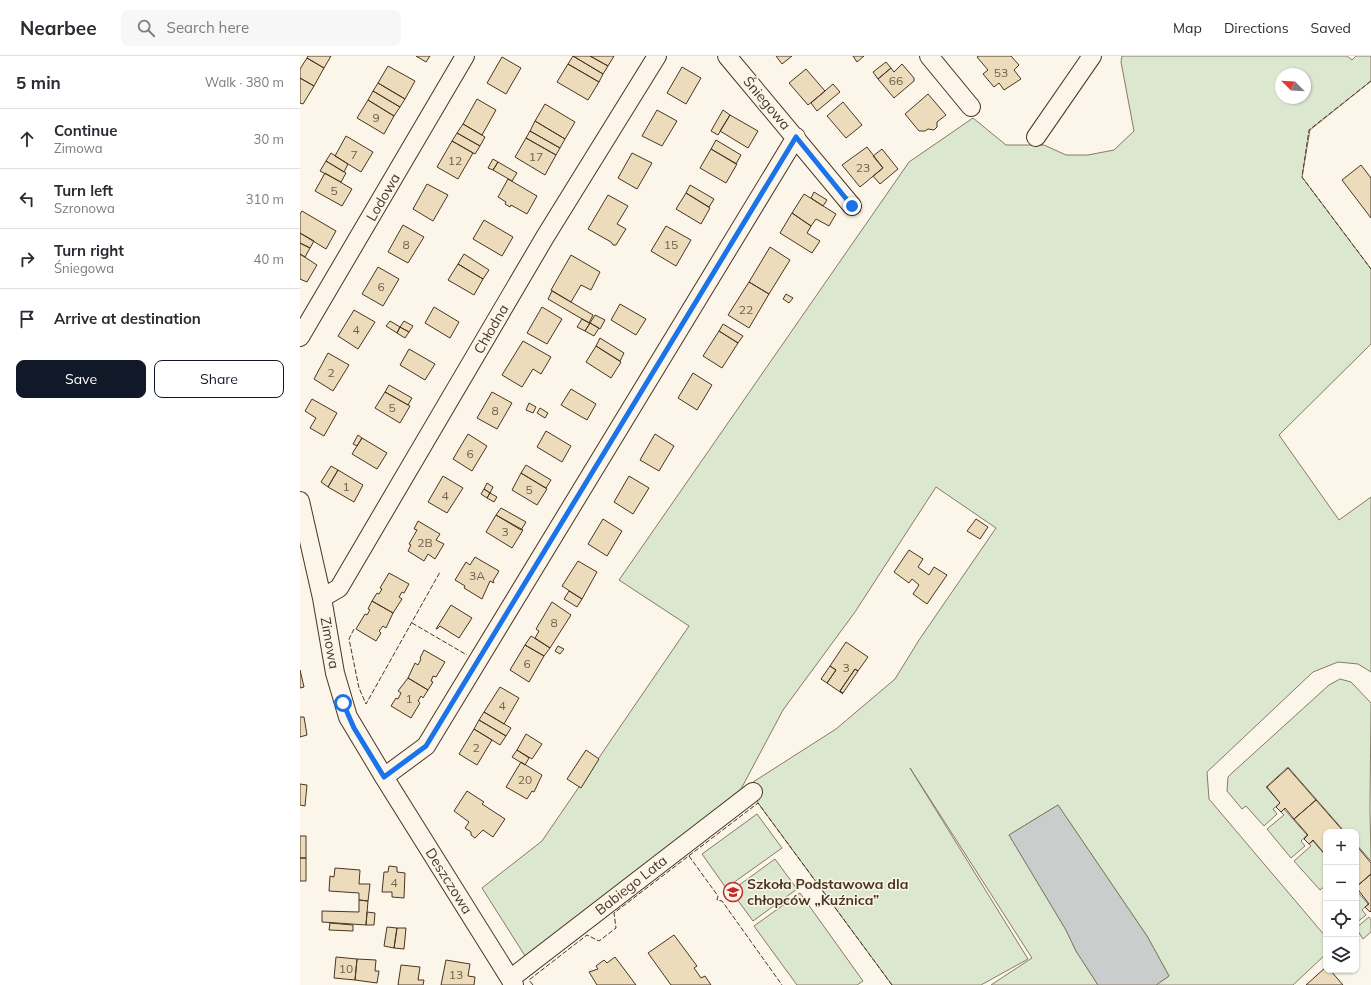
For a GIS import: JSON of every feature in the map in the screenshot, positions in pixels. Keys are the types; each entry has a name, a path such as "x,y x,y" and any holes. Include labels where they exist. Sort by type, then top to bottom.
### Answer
{"street":[{"name":"Lodowa","path":"300,337 465,56"},
{"name":"Chłodna","path":"322,598 340,588 545,237 657,56"},
{"name":"Śniegowa","path":"728,56 852,206"},
{"path":"929,56 971,107"},
{"path":"1036,137 1092,56"},
{"path":"384,777 426,746 796,137"},
{"name":"Zimowa","path":"300,501 322,598 335,673 343,703 354,728 384,777"},
{"name":"Deszczowa","path":"384,777 512,982"},
{"name":"Babiego Lata","path":"512,982 753,792"}],"green space":[{"path":"1122,56 1347,56 1352,60 1356,56 1371,56 1371,81 1310,130 1302,177 1371,269 1371,344 1279,435 1339,520 1371,497 1371,672 1358,664 1338,662 1313,672 1207,772 1209,799 1323,933 1323,957 1293,985 1156,985 1169,976 1147,936 1058,805 1009,835 1066,930 1076,951 1098,985 991,985 1032,958 910,768 1028,959 981,985 892,985 758,803 750,784 836,729 895,679 919,640 996,528 936,487 855,612 783,710 741,789 527,959 482,888 542,841 689,626 619,580 909,162 973,118 1006,145 1044,145 1066,155 1088,155 1114,150 1134,131 1121,62"},
{"path":"1340,679 1351,682 1371,703 1371,861 1359,847 1359,829 1342,829 1288,767 1266,787 1280,803 1273,809 1277,814 1264,826 1246,806 1242,809 1227,791 1228,777 1329,685"},
{"path":"1284,809 1307,835 1301,841 1305,846 1291,858 1267,829 1284,815 1281,812"},
{"path":"757,814 782,848 726,888 702,854"},
{"path":"1313,841 1323,853 1323,888 1320,890 1294,861 1311,846 1309,844"},
{"path":"775,859 797,889 753,921 731,891"},
{"path":"800,893 863,981 857,985 797,985 754,926"},
{"path":"1359,894 1368,904 1362,910 1366,915 1359,921"},
{"path":"1369,917 1371,920 1371,932 1363,939 1359,933 1359,925"}],"shaded area":[{"path":"1058,805 1147,936 1169,976 1156,985 1098,985 1076,951 1066,930 1009,835"}],"building":[{"path":"308,56 331,56 324,68 307,58"},
{"path":"416,56 430,56 426,62"},
{"path":"573,56 590,56 608,66 603,74"},
{"path":"573,56 603,74 599,82 568,64"},
{"path":"590,56 614,56 608,66"},
{"path":"776,56 792,56 782,64"},
{"path":"853,56 864,56 857,62"},
{"path":"1011,56 1019,65 1014,70 1021,79 1004,90 999,83 994,87 983,74 988,70 977,57"},
{"path":"502,57 521,68 506,94 487,83"},
{"path":"307,58 324,68 314,86 300,78 300,69"},
{"path":"886,62 891,68 878,79 873,72"},
{"path":"568,64 599,82 588,100 557,82"},
{"path":"902,64 914,78 914,81 894,98 878,79 891,68 894,72"},
{"path":"388,66 415,81 405,99 378,83"},
{"path":"682,67 701,78 686,104 667,93"},
{"path":"806,69 825,91 808,105 789,83"},
{"path":"300,78 314,86 303,104 300,103"},
{"path":"378,83 405,99 400,107 373,91"},
{"path":"833,84 840,92 817,111 811,103"},
{"path":"373,91 400,107 394,116 368,100"},
{"path":"928,94 946,115 937,122 937,127 934,130 928,129 925,131 919,131 905,114"},
{"path":"477,99 496,110 482,135 463,124"},
{"path":"368,100 394,116 384,134 357,118"},
{"path":"843,102 862,125 846,138 827,116"},
{"path":"545,104 575,122 565,139 535,121"},
{"path":"657,110 677,121 662,146 642,136"},
{"path":"723,110 730,115 718,135 711,131"},
{"path":"730,115 758,131 748,148 720,131"},
{"path":"535,121 565,139 560,148 530,131"},
{"path":"463,124 485,137 480,146 457,133"},
{"path":"530,131 560,148 556,155 526,138"},
{"path":"457,133 480,146 475,154 452,141"},
{"path":"346,136 373,152 361,172 335,156"},
{"path":"526,138 556,155 545,175 515,157"},
{"path":"716,140 741,155 736,164 711,149"},
{"path":"452,141 473,153 458,179 437,167"},
{"path":"867,147 883,168 860,187 842,165"},
{"path":"711,149 737,164 726,183 700,168"},
{"path":"882,149 898,169 880,184 873,176 883,168 873,156"},
{"path":"331,153 348,164 344,172 326,161"},
{"path":"632,153 652,163 637,189 618,178"},
{"path":"493,159 498,162 493,170 488,168"},
{"path":"326,161 346,173 341,182 320,171"},
{"path":"498,162 517,173 512,181 493,170"},
{"path":"1361,165 1371,178 1371,218 1342,180"},
{"path":"325,173 352,189 342,206 315,191"},
{"path":"508,179 537,196 527,214 511,205 510,207 505,204 506,202 498,197"},
{"path":"427,184 448,195 433,221 413,209"},
{"path":"690,185 714,199 709,207 686,193"},
{"path":"814,192 827,200 823,206 811,198"},
{"path":"686,193 710,208 701,224 676,209"},
{"path":"804,194 836,214 829,226 816,219 811,226 792,213"},
{"path":"608,195 628,206 617,224 626,229 616,245 613,245 611,242 588,229"},
{"path":"302,211 336,231 326,249 300,233 300,214"},
{"path":"792,213 811,226 807,233 820,241 812,253 780,233"},
{"path":"484,220 513,237 502,256 473,239"},
{"path":"403,225 424,237 408,263 388,252"},
{"path":"666,226 691,240 676,266 651,251"},
{"path":"300,233 314,241 310,248 300,243"},
{"path":"300,243 310,248 305,257 300,254"},
{"path":"770,247 790,260 769,294 749,282"},
{"path":"300,254 317,265 307,282 300,279"},
{"path":"464,254 489,270 483,279 458,264"},
{"path":"571,255 600,272 591,290 581,285 571,302 551,290"},
{"path":"458,264 483,279 474,295 448,280"},
{"path":"378,267 399,279 383,306 362,294"},
{"path":"749,282 769,294 749,328 728,315"},
{"path":"552,291 593,315 589,323 548,299"},
{"path":"786,294 793,298 789,303 783,299"},
{"path":"620,304 646,319 636,335 611,320"},
{"path":"434,307 459,322 450,338 425,323"},
{"path":"542,307 562,319 547,344 527,333"},
{"path":"354,310 375,322 358,349 338,336"},
{"path":"595,315 605,320 600,329 590,323"},
{"path":"582,319 590,323 585,331 577,327"},
{"path":"390,321 400,327 397,333 386,326"},
{"path":"404,321 413,326 409,332 400,327"},
{"path":"590,323 599,328 594,336 585,331"},
{"path":"723,324 743,336 738,343 719,331"},
{"path":"400,327 409,332 405,338 397,333"},
{"path":"719,331 738,343 722,368 703,356"},
{"path":"600,338 624,353 620,361 596,346"},
{"path":"523,341 551,357 541,374 533,369 522,387 502,375"},
{"path":"596,346 621,362 611,378 586,362"},
{"path":"409,349 435,364 425,380 400,365"},
{"path":"328,353 349,365 333,391 314,379"},
{"path":"693,373 712,385 697,410 678,398"},
{"path":"389,385 412,398 408,405 385,392"},
{"path":"571,389 596,404 587,420 561,405"},
{"path":"385,392 410,406 400,423 375,408"},
{"path":"492,392 512,403 497,429 477,418"},
{"path":"312,399 337,413 324,436 310,428 316,418 305,411"},
{"path":"529,403 536,407 533,413 526,410"},
{"path":"540,408 548,413 545,418 537,413"},
{"path":"546,431 571,446 562,462 537,447"},
{"path":"468,434 487,446 472,471 453,459"},
{"path":"655,434 674,446 659,471 640,460"},
{"path":"358,435 362,438 357,446 353,444"},
{"path":"362,438 387,453 377,469 352,454"},
{"path":"526,465 551,480 546,488 521,473"},
{"path":"331,466 338,470 328,487 321,482"},
{"path":"338,470 363,485 354,502 328,487"},
{"path":"521,473 547,489 537,505 512,490"},
{"path":"443,476 463,488 447,513 428,502"},
{"path":"629,476 649,488 633,514 614,502"},
{"path":"487,483 493,487 490,493 484,489"},
{"path":"484,489 490,493 487,498 481,494"},
{"path":"490,493 497,497 494,502 487,498"},
{"path":"501,508 526,522 521,530 496,515"},
{"path":"496,515 523,530 512,548 486,532"},
{"path":"603,519 622,531 607,556 588,544"},
{"path":"976,519 988,527 980,539 967,531"},
{"path":"418,521 440,534 436,540 444,544 435,559 428,554 424,561 408,551 411,545 409,544 417,530 414,529"},
{"path":"909,550 923,559 918,567 929,575 934,567 947,575 927,604 913,594 919,585 912,579 909,583 894,572"},
{"path":"475,557 499,571 493,581 494,583 490,581 482,599 464,588 465,586 455,580 466,562 470,565"},
{"path":"578,561 597,572 582,599 562,586"},
{"path":"389,573 409,584 404,593 402,592 399,597 402,599 393,613 372,601 377,593 379,594 382,589 380,588"},
{"path":"569,591 582,599 577,607 564,599"},
{"path":"372,601 393,613 386,628 383,626 379,631 381,633 376,641 356,629 365,614 367,615 370,610 368,609"},
{"path":"552,602 571,615 550,648 535,638 539,631 536,629"},
{"path":"451,605 472,618 459,638 440,626 436,629"},
{"path":"531,636 550,648 544,656 525,645"},
{"path":"846,642 868,657 858,671 855,669 840,691 843,694 827,683 836,670 830,666"},
{"path":"525,645 544,656 529,682 510,670"},
{"path":"558,646 564,649 560,654 555,651"},
{"path":"424,650 445,662 436,677 433,676 431,681 433,682 428,690 408,678 415,663 418,665"},
{"path":"830,666 836,670 827,683 821,679"},
{"path":"855,669 858,671 843,693 840,691"},
{"path":"300,670 304,687 300,688"},
{"path":"408,678 428,690 423,698 421,696 418,701 420,703 411,718 391,706 396,698 398,699 401,693 398,691"},
{"path":"500,687 519,698 504,724 484,712"},
{"path":"484,712 511,728 506,736 479,720"},
{"path":"300,717 304,717 307,735 300,737"},
{"path":"479,720 506,736 500,745 474,729"},
{"path":"474,729 492,740 477,765 459,754"},
{"path":"526,734 542,744 532,759 517,750"},
{"path":"517,750 529,758 525,765 512,757"},
{"path":"586,750 599,759 581,788 567,779"},
{"path":"521,762 542,775 534,792 532,791 527,799 506,787"},
{"path":"1288,768 1316,800 1294,819 1285,808 1281,812 1276,807 1280,803 1267,787"},
{"path":"300,784 307,785 305,806 300,805"},
{"path":"467,791 484,802 482,804 505,819 493,837 483,830 475,838 471,835 471,832 465,828 469,822 454,811"},
{"path":"1316,800 1341,829 1323,829 1323,852 1313,840 1309,844 1304,839 1308,835 1294,819"},
{"path":"300,836 306,836 306,858 300,858"},
{"path":"1359,849 1371,863 1371,874 1359,884"},
{"path":"300,858 306,858 306,881 300,881"},
{"path":"389,866 397,867 397,872 405,873 404,898 392,897 392,892 382,892 384,872 388,872"},
{"path":"335,868 360,870 359,884 370,884 368,901 359,900 359,893 329,891 330,876 334,877"},
{"path":"1371,874 1370,912 1365,907 1369,904 1359,891 1359,884"},
{"path":"359,900 368,901 366,925 322,922 322,911 359,912"},
{"path":"367,912 375,913 374,925 366,925"},
{"path":"330,923 353,925 353,931 329,930"},
{"path":"387,927 397,928 394,948 384,946"},
{"path":"397,928 406,928 404,949 394,948"},
{"path":"674,935 697,966 694,968 701,978 705,976 711,985 671,985 648,953"},
{"path":"336,957 357,959 355,980 334,978"},
{"path":"615,957 636,985 597,985 589,972 598,969 596,966 604,960 607,963"},
{"path":"357,959 376,960 375,971 379,971 377,983 355,980"},
{"path":"446,960 470,964 468,976 475,977 474,985 441,985"},
{"path":"401,965 420,967 418,980 424,980 423,985 398,985"},
{"path":"1323,970 1323,973 1333,973 1343,985 1306,985"}],"fence":[{"path":"1371,81 1309,130 1302,177 1371,269"},
{"path":"354,629 349,639 359,688 366,704 440,572"},
{"path":"412,623 467,655"},
{"path":"533,985 529,980 587,935 599,941 616,928 614,913 758,803 892,985"},
{"path":"689,856 718,896 717,900 722,901 782,985"}],"place":[{"name":"Szkoła Podstawowa dla chłopców „Kuźnica”","path":"733,892"}],"route":[{"path":"343,703 354,728 384,777 405,760 426,746 796,137 852,206"}]}
